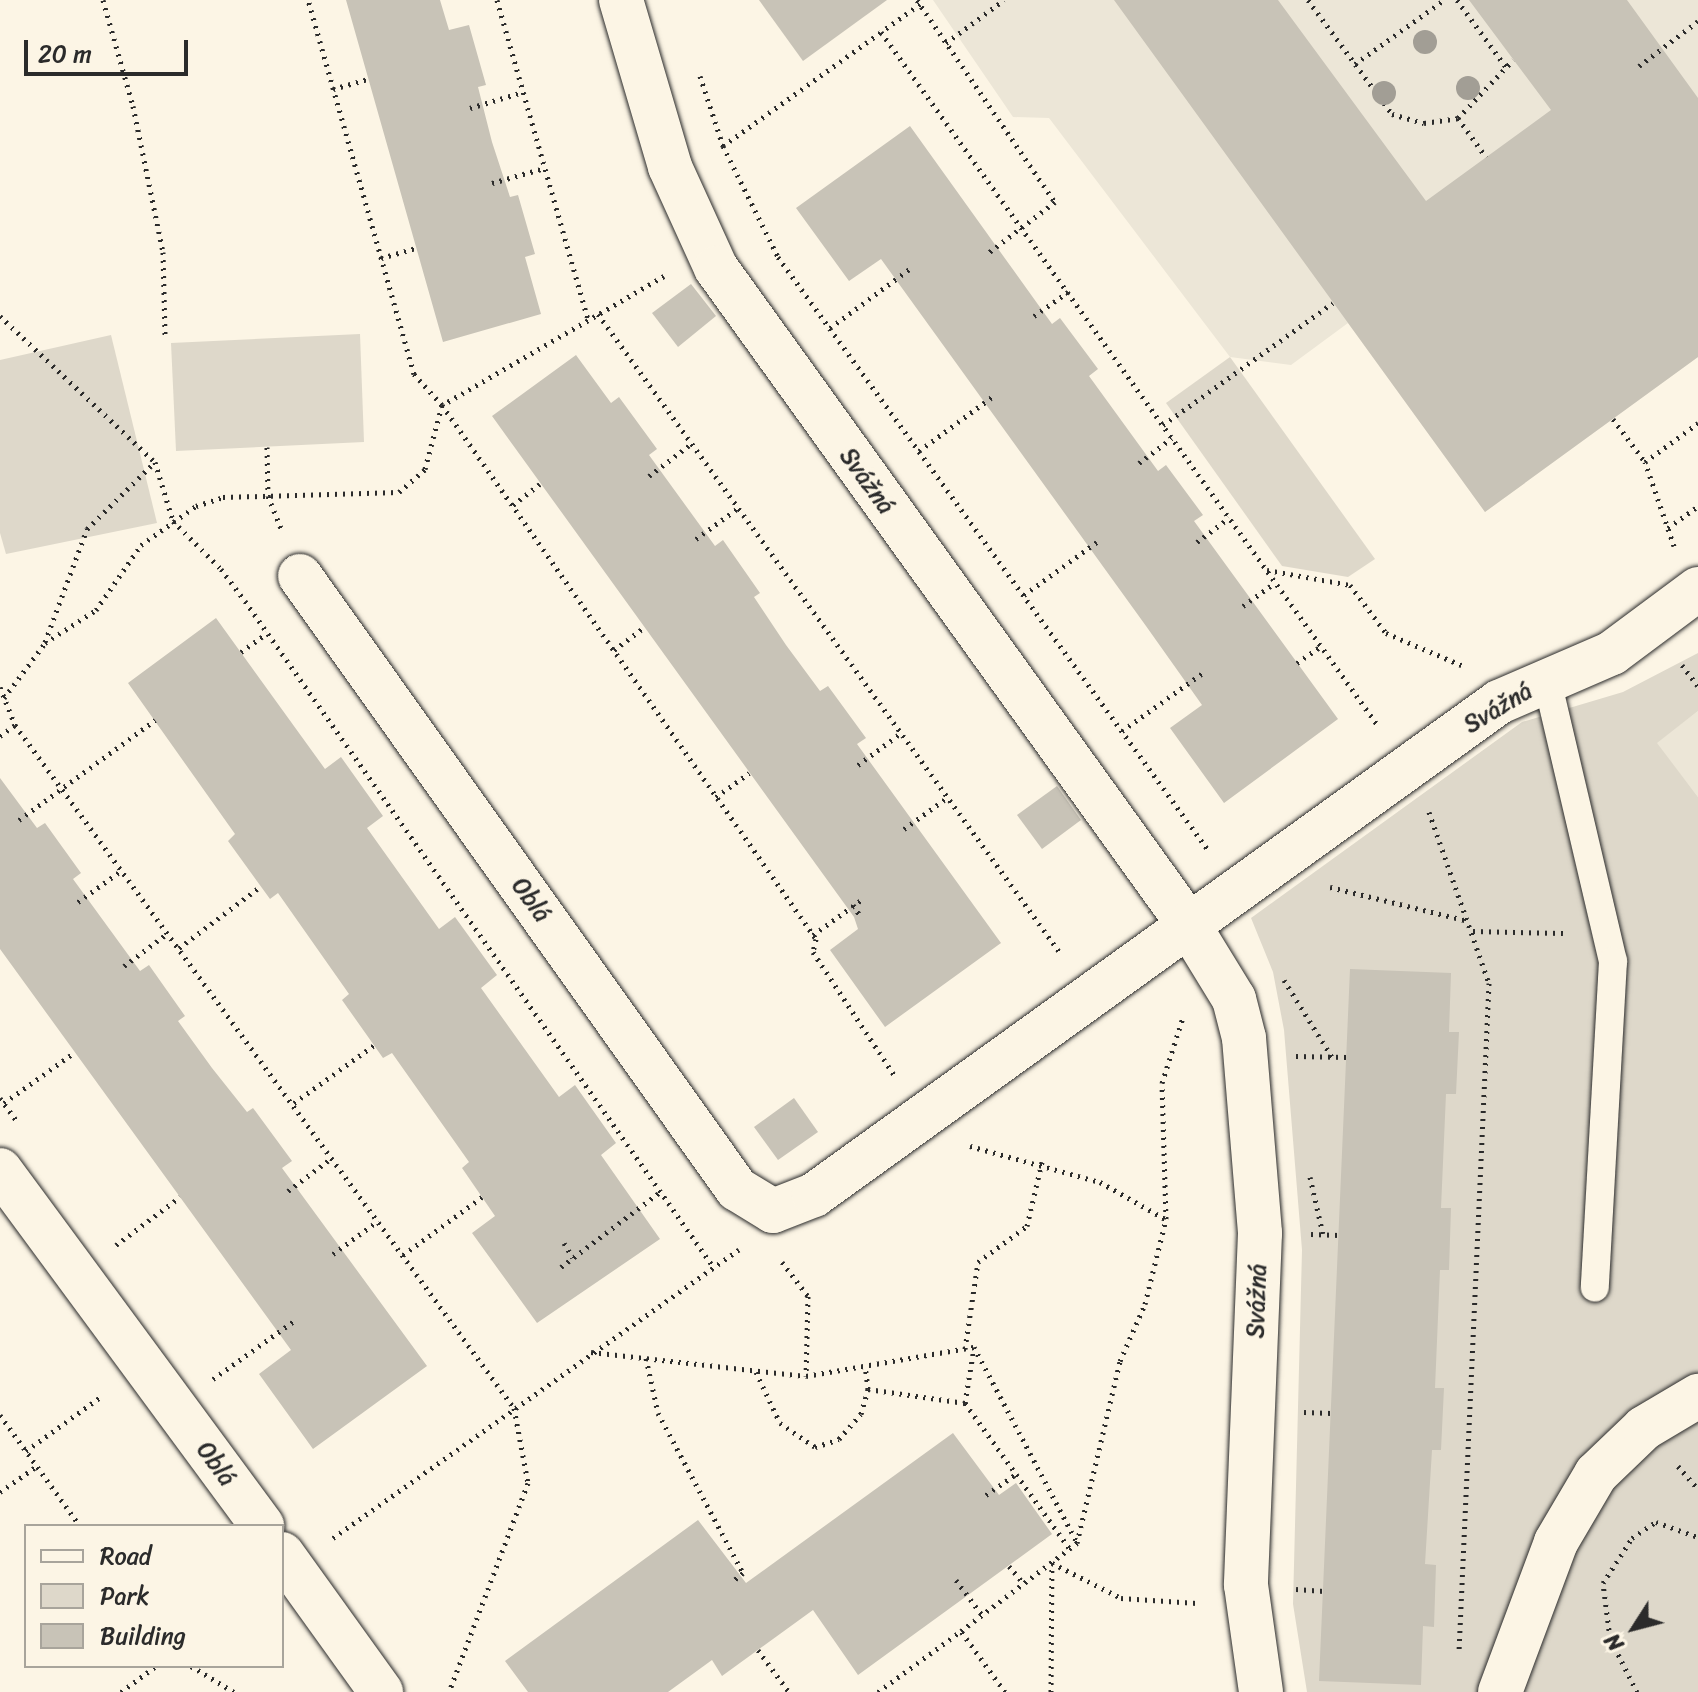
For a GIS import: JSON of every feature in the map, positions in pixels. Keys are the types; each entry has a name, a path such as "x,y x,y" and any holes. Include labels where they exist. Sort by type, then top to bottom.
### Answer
{"street":[{"name":"Svážná","path":"621,0 670,167 716,268 1188,924 1234,999 1244,1038 1260,1233 1248,1598 1261,1692"},
{"name":"Svážná","path":"773,1211 814,1195 1499,702 1612,653 1688,573"},
{"name":"Oblá","path":"300,576 737,1189 773,1211"},
{"name":"Oblá","path":"0,1170 261,1524"},
{"path":"1500,1692 1556,1542 1596,1474 1644,1428 1698,1396"},
{"path":"302,1550 381,1692"}],"lane":[{"path":"1547,680 1613,961 1595,1288"}],"path":[{"path":"103,0 133,106 163,252 165,336"},
{"path":"308,0 414,374 442,405 813,935 813,952 899,1082"},
{"path":"497,0 588,320"},
{"path":"946,43 1004,0"},
{"path":"1308,0 1392,114 1424,123 1458,118 1513,60"},
{"path":"1355,64 1444,0"},
{"path":"1457,0 1506,67"},
{"path":"723,146 918,2 1055,202 988,253"},
{"path":"1639,66 1698,21"},
{"path":"881,32 1389,741"},
{"path":"696,62 723,146 778,257 1210,853"},
{"path":"333,89 368,79"},
{"path":"470,108 523,92"},
{"path":"1458,118 1486,157"},
{"path":"492,183 545,168"},
{"path":"381,258 416,248"},
{"path":"830,328 912,267"},
{"path":"45,643 96,610 141,545 173,521 223,497 399,492 425,469 442,405 679,268"},
{"path":"1034,316 1068,292"},
{"path":"1163,425 1333,303"},
{"path":"598,314 1065,958"},
{"path":"0,316 155,462 173,521 221,569 712,1265"},
{"path":"919,451 992,397"},
{"path":"1613,419 1645,462 1688,573"},
{"path":"1645,462 1698,423"},
{"path":"1139,463 1172,438"},
{"path":"649,476 691,444"},
{"path":"267,447 268,496 300,576"},
{"path":"3,703 45,643 87,529 155,462"},
{"path":"513,505 540,484"},
{"path":"1668,528 1698,506"},
{"path":"696,539 738,508"},
{"path":"1197,542 1229,518"},
{"path":"1024,595 1097,542"},
{"path":"1266,570 1350,585 1386,633 1465,667"},
{"path":"1243,606 1275,583"},
{"path":"614,650 644,627"},
{"path":"241,652 267,633"},
{"path":"1297,663 1321,646"},
{"path":"1122,731 1204,672"},
{"path":"0,688 3,703 15,725 514,1408 528,1483 449,1692"},
{"path":"19,820 155,720"},
{"path":"0,736 15,725"},
{"path":"858,765 901,733"},
{"path":"716,797 749,773"},
{"path":"904,829 948,797"},
{"path":"1426,802 1489,983 1458,1660"},
{"path":"78,902 122,870"},
{"path":"1323,885 1468,921"},
{"path":"179,948 261,886"},
{"path":"813,935 864,898"},
{"path":"853,905 859,914"},
{"path":"1472,931 1546,932"},
{"path":"124,966 168,933"},
{"path":"1283,978 1332,1057"},
{"path":"878,1692 1077,1543 1120,1361 1145,1304 1166,1219 1162,1083 1188,1003"},
{"path":"294,1103 374,1045"},
{"path":"4,1103 75,1052"},
{"path":"1302,1056 1347,1057"},
{"path":"954,1142 1042,1162 1100,1182 1166,1219"},
{"path":"288,1191 333,1157"},
{"path":"965,1349 978,1262 1027,1226 1042,1162"},
{"path":"561,1267 659,1193"},
{"path":"108,1250 180,1197"},
{"path":"403,1255 482,1197"},
{"path":"333,1254 378,1221"},
{"path":"1313,1234 1339,1235"},
{"path":"564,1243 573,1258"},
{"path":"302,1550 514,1408 712,1265 746,1246"},
{"path":"776,1254 808,1296 806,1376"},
{"path":"206,1385 294,1321"},
{"path":"974,1347 1077,1543"},
{"path":"590,1352 806,1376 974,1347"},
{"path":"965,1403 974,1347"},
{"path":"646,1358 658,1413 743,1573 732,1582"},
{"path":"26,1451 144,1365"},
{"path":"755,1371 780,1423 815,1447 839,1439 861,1414 868,1389 865,1366"},
{"path":"868,1389 965,1403 1070,1549"},
{"path":"1287,1410 1331,1413"},
{"path":"0,1415 79,1524"},
{"path":"0,1492 37,1466"},
{"path":"986,1495 1017,1473"},
{"path":"1637,1692 1610,1638 1603,1583 1632,1538 1656,1522 1698,1537"},
{"path":"1052,1563 1121,1598 1178,1605 1248,1598"},
{"path":"1051,1692 1052,1563"},
{"path":"1009,1566 1024,1584"},
{"path":"956,1580 982,1615"},
{"path":"961,1631 1005,1692"},
{"path":"758,1650 789,1692"},
{"path":"121,1692 153,1668"},
{"path":"194,1668 234,1692"}],"shaded area":[{"path":"933,0 1698,0 1698,357 1485,512 1348,323 1291,365 1230,357 1049,118 1013,117"},
{"path":"1698,711 1698,797 1656,743"}],"green space":[{"path":"360,334 364,442 176,451 171,343"},
{"path":"111,335 157,523 6,554 0,533 0,360"},
{"path":"1230,357 1375,559 1348,577 1282,566 1166,403"},
{"path":"1698,653 1698,711 1657,743 1698,797 1698,1692 1307,1692 1293,1604 1302,1250 1284,1030 1273,972 1251,918 1522,722 1623,692"}],"building":[{"path":"346,0 440,0 449,30 469,25 486,85 478,87 492,142 510,197 518,195 535,254 525,257 541,314 443,342"},
{"path":"759,0 887,0 803,61"},
{"path":"1114,0 1278,0 1426,201 1551,110 1469,0 1627,0 1698,98 1698,357 1485,512"},
{"path":"910,126 1052,324 1060,318 1098,369 1089,376 1158,471 1166,465 1203,515 1194,521 1338,719 1224,803 1170,728 1202,705 1146,626 881,259 849,281 796,208"},
{"path":"691,284 716,316 678,347 652,313"},
{"path":"576,355 611,403 619,397 657,449 649,455 715,546 723,540 760,593 754,597 786,645 820,691 828,686 866,738 857,744 1001,943 885,1027 830,950 858,929 854,917 492,416"},
{"path":"216,618 325,769 341,757 383,816 367,828 439,929 455,917 497,975 481,988 559,1097 575,1085 616,1143 601,1155 660,1239 537,1323 472,1233 495,1216 462,1168 469,1162 392,1053 383,1058 342,1000 349,994 278,893 270,899 228,841 235,834 128,683"},
{"path":"0,778 37,828 45,823 81,873 73,879 140,971 149,965 185,1016 178,1021 212,1068 247,1112 253,1108 292,1161 282,1168 427,1366 313,1449 259,1374 291,1350 0,949"},
{"path":"1057,786 1081,820 1042,849 1017,815"},
{"path":"1350,969 1451,973 1449,1032 1459,1032 1456,1094 1446,1094 1441,1208 1451,1208 1449,1270 1440,1270 1435,1388 1444,1388 1441,1450 1432,1450 1425,1564 1436,1565 1434,1627 1423,1626 1421,1685 1319,1681"},
{"path":"794,1098 818,1132 778,1160 754,1127"},
{"path":"953,1433 999,1495 1016,1483 1052,1534 858,1675 813,1610 722,1676 712,1660 668,1692 528,1692 505,1661 698,1520 746,1583"}]}
